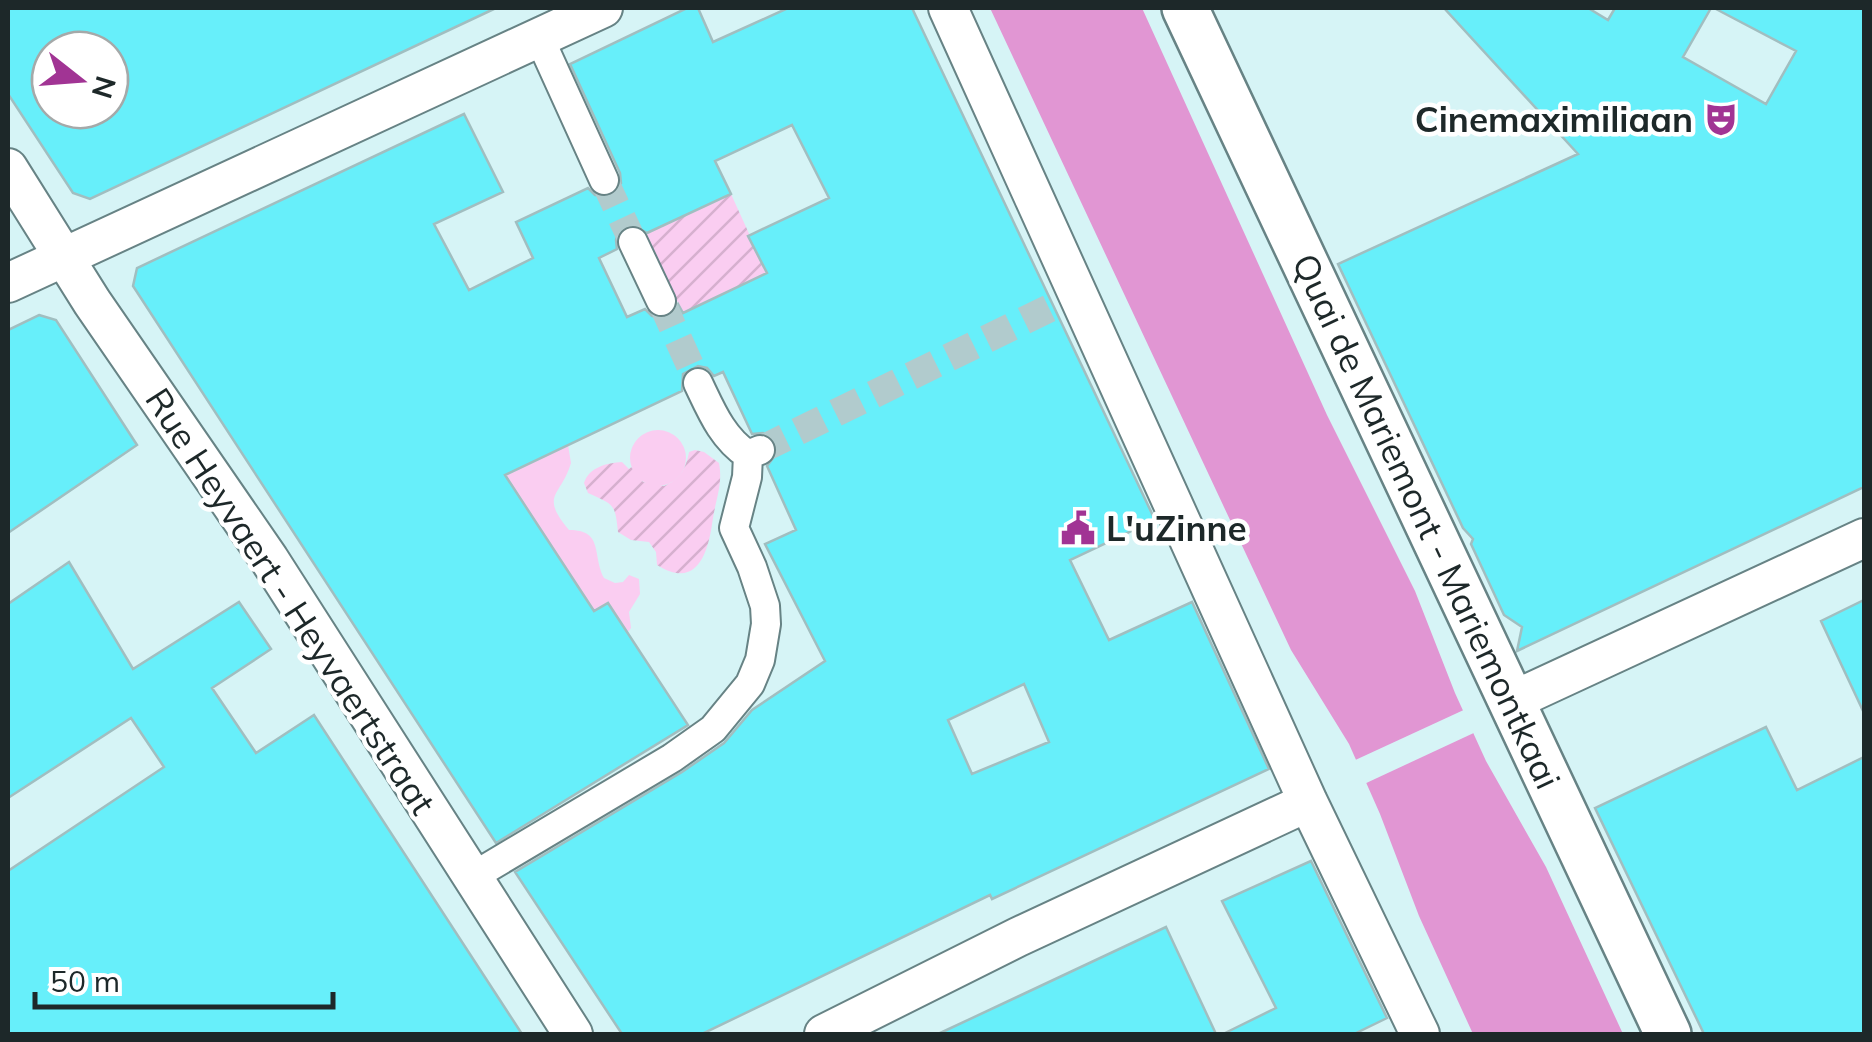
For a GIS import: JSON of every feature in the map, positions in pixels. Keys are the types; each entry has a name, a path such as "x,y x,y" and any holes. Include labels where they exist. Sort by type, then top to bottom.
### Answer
{"street":[{"path":"8,284 603,8"},
{"path":"948,8 1308,802 1420,1034"},
{"name":"Quai de Mariemont - Mariemontkaai","path":"1185,8 1668,1034"},
{"path":"539,37 604,180"},
{"name":"Rue Heyvaert - Heyvaertstraat","path":"8,168 63,258 269,559 573,1034"},
{"path":"633,242 660,302"},
{"path":"472,877 672,758 713,728 750,684 764,644 765,606 734,528 754,452 736,447 717,423 698,384"},
{"path":"1512,700 1864,538"},
{"path":"824,1034 1018,937 1308,802"}],"shaded area":[{"path":"990,8 1142,8 1327,415 1415,591 1486,761 1546,867 1623,1034 1473,1034 1419,916 1349,744 1291,650"},
{"path":"731,194 767,273 683,313 645,234"},
{"path":"658,430 678,438 686,458 678,478 658,486 638,478 630,458 638,438"},
{"path":"568,445 571,463 555,496 555,509 569,530 588,534 592,539 604,578 615,583 623,582 629,575 639,579 640,594 629,612 631,628 627,633 594,611 497,462"},
{"path":"695,450 719,463 719,491 709,541 700,563 693,570 672,572 657,565 656,552 649,542 631,540 618,532 612,506 588,493 584,483 594,470 622,462 643,482 664,486 679,476 689,452"}],"pier":[{"path":"1468,708 1478,731 1362,785 1351,762"}],"building":[{"path":"8,8 496,8 90,199 73,193 32,130 130,130 130,30 30,30 30,128 8,94"},
{"path":"687,8 698,8 713,42 788,8 912,8 1155,520 1070,560 1109,640 1192,602 1269,769 992,899 990,895 702,1034 622,1034 515,872 682,772 724,743 752,710 825,661 765,544 796,530 767,466 777,453 776,442 763,433 752,434 723,372 714,376 707,368 698,366 683,374 682,391 505,475 594,611 608,603 688,725 496,843 133,286 137,268 464,114 503,192 434,224 469,290 533,258 516,222 588,188 595,195 610,196 621,183 620,173 570,64","holes":["792,125 829,198 748,236 767,273 683,313 678,304 668,317 652,316 645,309 627,317 599,258 617,249 619,231 633,225 647,233 731,194 715,161","1024,684 1049,742 972,774 948,720"]},
{"path":"1444,8 1588,8 1608,20 1615,8 1711,8 1683,57 1766,104 1796,51 1714,8 1864,8 1864,487 1517,651 1522,627 1504,615 1471,544 1473,539 1463,528 1338,264 1578,154"},
{"path":"39,315 56,320 137,445 8,533 8,330"},
{"path":"69,562 133,669 239,602 271,649 212,688 256,753 314,715 522,1034 8,1034 8,871 164,767 131,718 8,798 8,604"},
{"path":"1864,600 1864,713 1821,621"},
{"path":"1766,727 1797,790 1864,757 1864,1034 1704,1034 1595,808"},
{"path":"1311,861 1387,1018 1354,1034 1223,1034 1276,1008 1222,901"},
{"path":"1166,927 1216,1034 938,1034 1017,997"}],"tunnel":[{"path":"604,180 633,242"},
{"path":"661,301 698,383"},
{"path":"760,450 1054,306"}],"place":[{"name":"Cinemaximiliaan","path":"1721,119"},
{"name":"L'uZinne","path":"1078,528"}]}
